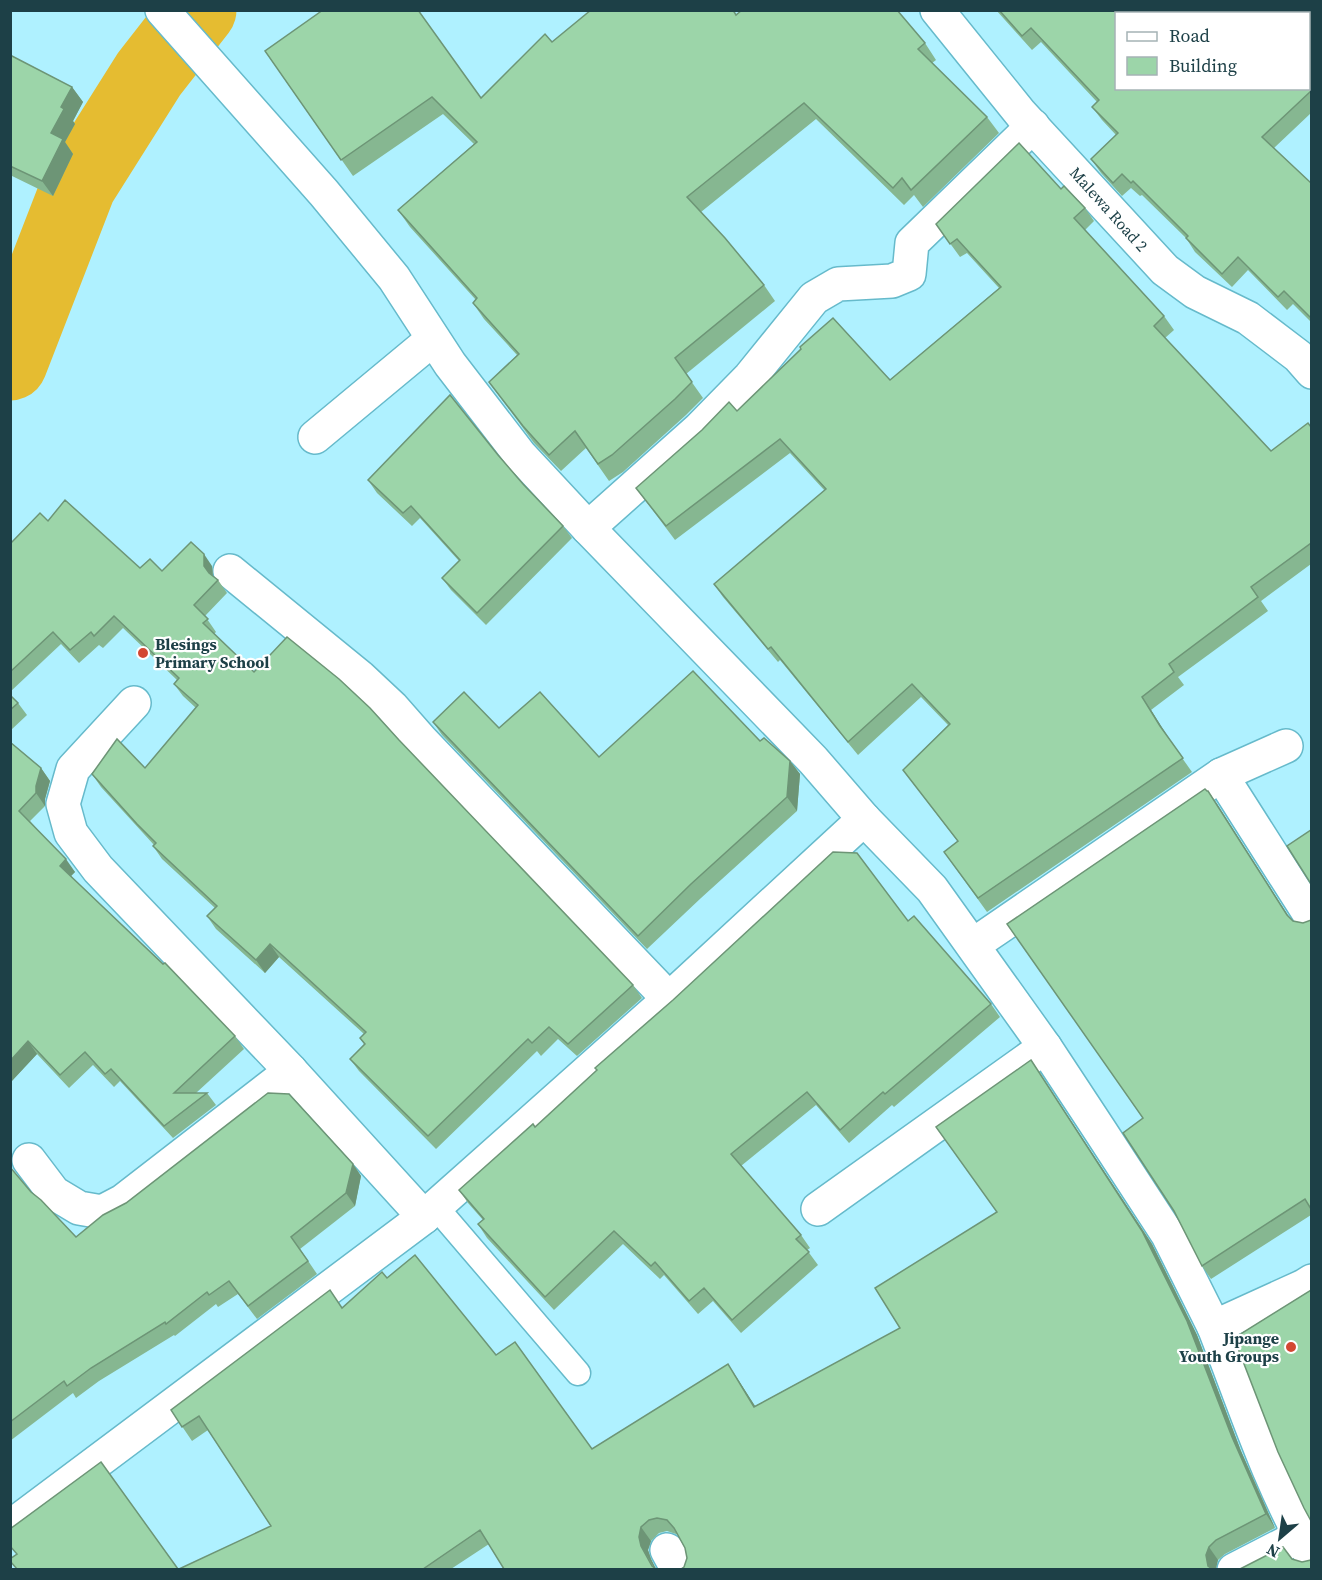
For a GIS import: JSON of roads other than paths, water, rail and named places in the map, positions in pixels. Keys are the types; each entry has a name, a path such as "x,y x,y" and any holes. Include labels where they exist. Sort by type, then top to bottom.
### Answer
{"street":[{"path":"162,10 324,193 394,278 450,364 520,455 813,760 864,819 932,889 1044,1047 1168,1235 1214,1327 1275,1481 1306,1546 1234,1569"},
{"name":"Malewa Road 2","path":"938,10 1021,114 1165,270 1195,292 1248,318 1298,356 1311,372"},
{"path":"588,528 699,429 750,377 814,298 838,284 892,281 909,274 912,243 1033,126"},
{"path":"315,437 433,339"},
{"path":"230,571 360,677 392,707 669,999"},
{"path":"134,703 73,769 63,804 71,833 98,869 291,1071 430,1212"},
{"path":"973,945 1221,776 1286,746"},
{"path":"1221,776 1311,918"},
{"path":"10,1527 430,1212 669,999 864,819"},
{"path":"818,1209 1044,1047"},
{"path":"29,1160 54,1193 80,1208 102,1212 123,1202 291,1071"},
{"path":"1214,1327 1311,1281"}],"lane":[{"path":"430,1212 578,1373"}],"waterway":[{"path":"10,363 79,185 149,74 199,10"}],"place":[{"name":"Blesings Primary School","path":"143,653"},
{"name":"Jipange Youth Groups","path":"1291,1347"}]}
